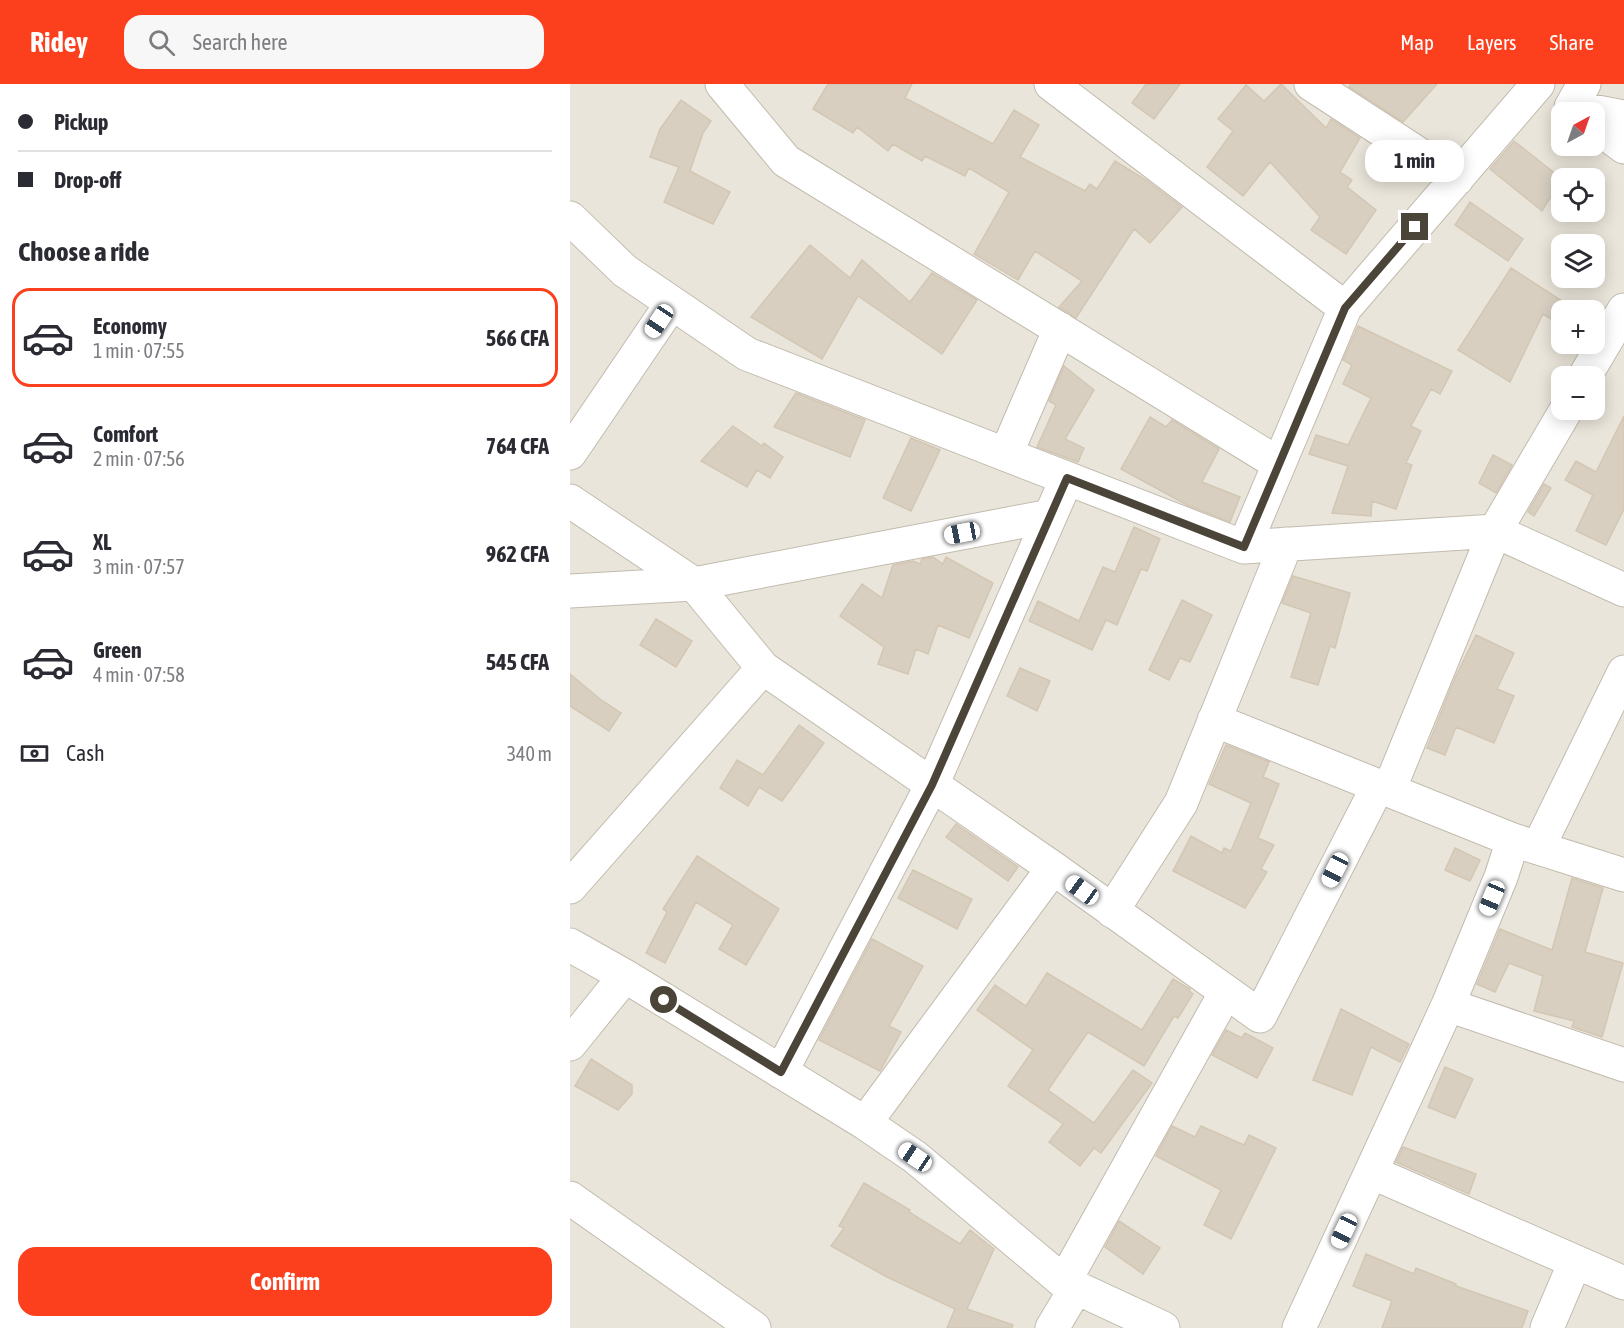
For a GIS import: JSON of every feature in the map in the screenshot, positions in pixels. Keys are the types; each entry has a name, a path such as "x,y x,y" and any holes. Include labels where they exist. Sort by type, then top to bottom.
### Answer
{"street":[{"path":"722,84 786,161 1279,464"},
{"path":"1051,84 1345,308"},
{"path":"1311,84 1456,179"},
{"path":"1244,547 1345,308 1540,84 1573,102"},
{"path":"1605,112 1624,117"},
{"path":"1605,129 1624,147"},
{"path":"570,218 625,271 747,354 1244,547 1495,531 1624,590"},
{"path":"570,453 672,303"},
{"path":"1591,366 1624,310"},
{"path":"1006,454 1060,329"},
{"path":"570,501 694,584 763,668 1053,868 1260,1016 1384,788 1495,531 1560,420"},
{"path":"781,1072 932,785 1067,478"},
{"path":"570,591 694,584 1050,516"},
{"path":"1112,911 1181,803 1286,544"},
{"path":"570,887 763,668"},
{"path":"1299,1328 1448,1005 1501,877 1525,844 1624,672"},
{"path":"1214,720 1525,844 1624,875"},
{"path":"865,1123 1053,868"},
{"path":"570,945 625,976 865,1123 915,1157 1070,1285 1163,1328"},
{"path":"570,1044 625,976"},
{"path":"1052,1328 1070,1285 1226,992"},
{"path":"1448,1005 1624,1065"},
{"path":"1371,1173 1624,1283"},
{"path":"570,1198 754,1328"},
{"path":"1547,1328 1575,1262"}],"shaded area":[{"path":"570,84 1624,84 1624,1328 570,1328"}],"building":[{"path":"828,84 912,84 905,98 993,144 1014,110 1039,125 1020,157 1085,191 1090,184 1097,189 1115,161 1146,180 1182,207 1150,243 1134,229 1076,318 1059,307 1082,281 1035,251 1018,280 974,254 1009,192 969,168 965,176 925,156 922,161 893,144 888,151 857,127 853,133 813,109"},
{"path":"1146,84 1180,84 1154,119 1132,103"},
{"path":"1281,84 1326,128 1331,119 1360,138 1340,172 1352,180 1347,187 1376,210 1346,254 1311,230 1320,217 1270,162 1243,196 1207,167 1233,131 1218,119 1246,85 1264,101"},
{"path":"1351,84 1437,84 1403,122 1349,87"},
{"path":"681,100 711,121 703,133 690,171 730,192 713,224 664,202 679,167 650,157 660,129"},
{"path":"1514,141 1551,170 1551,197 1542,211 1490,169"},
{"path":"1470,202 1523,239 1508,261 1455,225"},
{"path":"810,245 850,278 862,260 910,302 932,273 977,300 942,354 858,296 822,359 751,317"},
{"path":"1511,268 1560,300 1551,300 1551,319 1543,314 1510,382 1458,350"},
{"path":"1358,326 1452,371 1440,394 1431,389 1411,426 1421,431 1406,463 1412,465 1396,509 1372,501 1371,516 1332,513 1348,466 1309,454 1316,435 1348,445 1371,398 1343,384 1352,365 1343,360"},
{"path":"1064,366 1094,390 1065,439 1084,448 1078,462 1037,447 1056,405 1049,401"},
{"path":"796,393 865,420 850,457 774,427"},
{"path":"1624,416 1624,509 1606,545 1576,531 1593,495 1565,480 1576,461 1596,472"},
{"path":"1150,417 1166,427 1172,420 1219,449 1202,482 1240,497 1230,522 1187,505 1121,469"},
{"path":"733,426 762,446 764,443 783,457 770,478 757,470 747,487 701,461"},
{"path":"911,438 940,450 911,511 883,498"},
{"path":"1493,455 1512,465 1496,493 1479,483"},
{"path":"1544,484 1551,488 1534,516 1528,512"},
{"path":"1134,527 1160,539 1147,571 1141,569 1117,625 1106,620 1092,650 1029,621 1038,601 1079,621 1103,567 1115,572"},
{"path":"933,557 943,564 946,557 993,583 969,638 938,625 928,654 916,649 908,674 878,664 884,647 840,616 862,584 882,598 893,565 913,561 920,564 922,559"},
{"path":"1293,576 1350,593 1335,648 1330,646 1318,685 1291,677 1311,613 1282,603"},
{"path":"1182,600 1212,615 1190,662 1180,658 1169,680 1149,670"},
{"path":"656,619 692,641 676,667 640,645"},
{"path":"1476,635 1514,653 1497,689 1514,696 1494,743 1456,727 1445,755 1427,748 1454,680"},
{"path":"1020,668 1050,681 1037,711 1007,696"},
{"path":"570,674 621,713 609,731 570,706"},
{"path":"799,725 824,743 782,801 759,787 748,806 720,788 737,760 763,775"},
{"path":"1226,745 1269,762 1263,777 1279,784 1258,838 1274,845 1261,869 1267,872 1245,908 1173,871 1191,836 1222,853 1224,848 1231,851 1251,803 1209,784"},
{"path":"956,824 1018,867 1008,881 946,837"},
{"path":"1455,848 1480,860 1470,881 1445,870"},
{"path":"697,856 779,909 746,965 719,949 733,925 696,902 665,963 646,953 667,912 663,909"},
{"path":"913,870 972,899 957,929 898,898"},
{"path":"1572,878 1603,888 1585,952 1623,963 1602,1037 1572,1027 1574,1021 1534,1011 1543,976 1509,963 1495,992 1477,984 1500,929 1552,950"},
{"path":"872,939 923,966 889,1026 901,1032 880,1071 819,1040"},
{"path":"1047,973 1142,1030 1173,979 1190,989 1189,991 1193,994 1178,1018 1174,1016 1144,1066 1088,1032 1048,1090 1094,1123 1133,1070 1152,1083 1101,1153 1094,1148 1080,1166 1049,1142 1063,1124 1008,1086 1033,1050 977,1010 995,985 1026,1006"},
{"path":"1341,1009 1409,1044 1400,1062 1371,1047 1352,1095 1313,1080"},
{"path":"1226,1030 1242,1038 1245,1033 1273,1048 1257,1078 1212,1055"},
{"path":"591,1059 632,1085 632,1094 618,1110 575,1086"},
{"path":"1445,1067 1473,1079 1455,1118 1428,1107"},
{"path":"1172,1126 1195,1137 1201,1126 1244,1145 1249,1135 1276,1148 1231,1239 1204,1225 1221,1190 1156,1156"},
{"path":"1403,1147 1476,1174 1469,1194 1396,1162"},
{"path":"864,1183 910,1210 909,1212 960,1244 970,1230 994,1249 967,1309 1013,1325 1012,1328 947,1328 955,1309 887,1277 831,1246 844,1228 839,1226"},
{"path":"1119,1221 1160,1248 1143,1274 1105,1247"},
{"path":"1366,1254 1414,1274 1416,1268 1456,1284 1456,1286 1528,1311 1522,1328 1382,1328 1392,1301 1353,1286"}],"route":[{"path":"664,1000 781,1072 932,785 1067,478 1244,547 1345,308 1415,227"}]}
